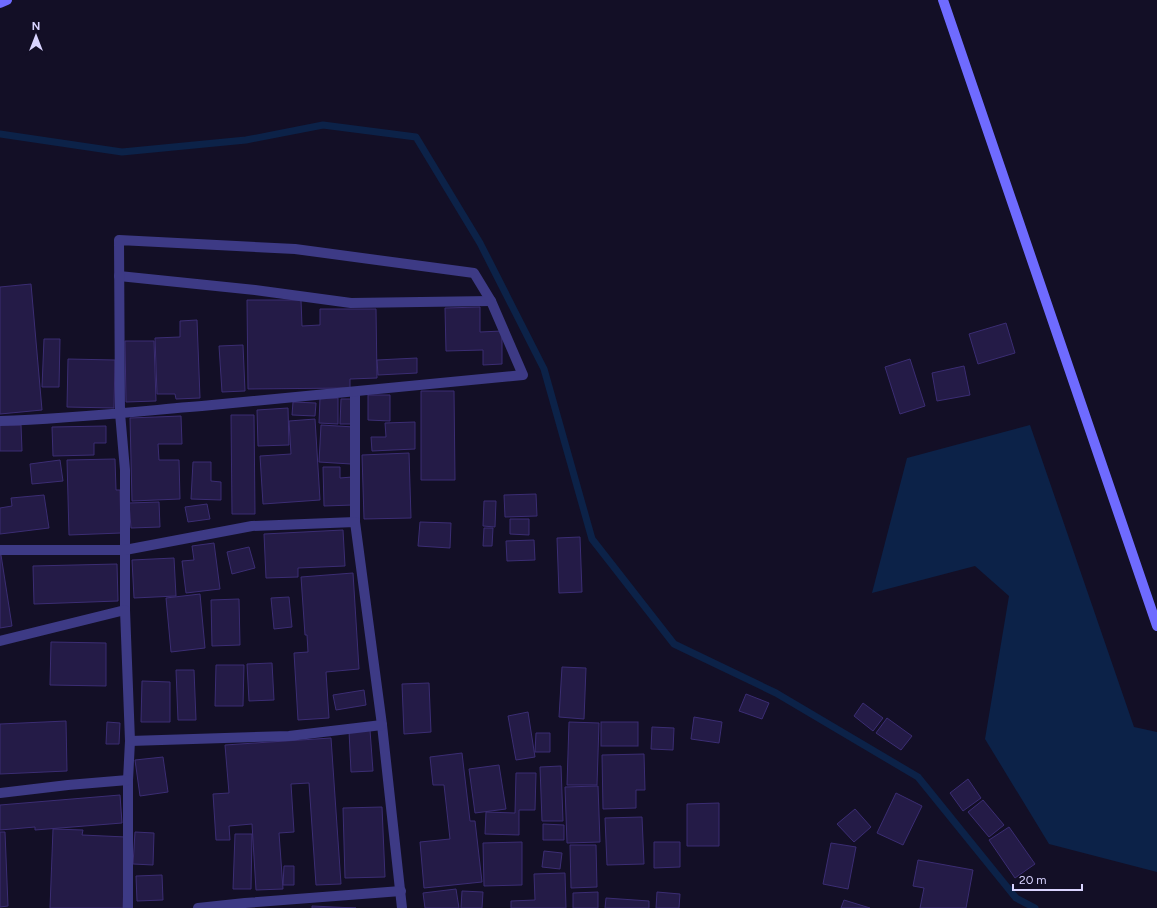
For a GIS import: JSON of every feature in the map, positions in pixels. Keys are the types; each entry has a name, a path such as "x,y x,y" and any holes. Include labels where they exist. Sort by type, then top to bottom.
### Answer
{"street":[{"path":"0,3 7,0"},
{"path":"943,0 1157,626"},
{"path":"0,421 50,420 120,413 523,376 491,301 474,273 296,249 119,240 120,413 125,470 125,610 130,741 128,780 128,908"},
{"path":"119,276 255,290 351,303 491,301"},
{"path":"355,392 355,522 382,725 402,908"},
{"path":"0,550 125,550 252,526 355,522"},
{"path":"0,641 125,610"},
{"path":"130,741 289,736 382,725"},
{"path":"0,794 68,785 128,780"},
{"path":"198,908 401,890"}],"water":[{"path":"1030,425 1134,727 1157,732 1157,872 1049,844 985,739 1009,596 975,566 872,593 907,458"}],"building":[{"path":"31,284 42,410 0,414 0,287"},
{"path":"247,300 301,300 302,326 320,325 320,309 376,309 377,378 350,379 350,388 248,389"},
{"path":"480,307 480,332 502,331 502,364 483,365 483,350 446,351 445,308"},
{"path":"197,320 200,398 176,399 175,394 157,394 155,338 180,337 180,321"},
{"path":"1006,323 1015,353 978,364 969,334"},
{"path":"44,339 60,339 59,387 42,387"},
{"path":"125,341 154,341 156,401 126,402"},
{"path":"243,345 245,391 222,392 219,346"},
{"path":"417,358 417,373 378,375 377,360"},
{"path":"68,359 115,360 114,408 67,407"},
{"path":"910,359 925,406 900,414 885,367"},
{"path":"964,366 970,395 937,401 932,373"},
{"path":"421,391 454,391 455,480 421,480"},
{"path":"368,395 390,395 390,421 368,420"},
{"path":"320,398 338,398 338,424 319,423"},
{"path":"341,399 353,399 352,424 340,424"},
{"path":"293,402 316,403 315,416 292,415"},
{"path":"288,408 289,445 258,446 257,410"},
{"path":"231,415 254,415 255,514 232,514"},
{"path":"181,416 182,444 158,444 159,460 179,460 180,499 132,501 130,418"},
{"path":"315,419 320,500 263,504 260,456 291,454 289,421"},
{"path":"415,422 415,449 372,451 371,437 386,437 385,423"},
{"path":"0,425 21,425 22,451 0,451"},
{"path":"321,425 354,427 351,464 319,462"},
{"path":"106,426 106,443 94,443 94,455 53,456 52,427"},
{"path":"409,453 411,518 364,519 362,455"},
{"path":"115,459 116,490 120,490 121,533 69,535 67,460"},
{"path":"60,460 63,481 32,484 30,464"},
{"path":"193,462 211,462 211,481 221,482 221,500 191,499"},
{"path":"323,467 340,467 340,478 352,477 353,505 324,506"},
{"path":"536,494 537,516 505,517 504,495"},
{"path":"44,495 49,528 0,534 0,508 12,506 11,498"},
{"path":"484,501 496,501 495,527 483,526"},
{"path":"159,502 160,527 131,528 129,503"},
{"path":"207,504 210,519 188,522 185,507"},
{"path":"510,519 529,519 529,535 510,534"},
{"path":"420,522 451,523 450,548 418,546"},
{"path":"484,528 493,528 492,546 483,546"},
{"path":"343,530 345,566 298,568 298,577 266,578 264,534"},
{"path":"580,537 582,592 559,593 557,538"},
{"path":"534,540 535,560 507,561 506,541"},
{"path":"214,543 220,589 186,593 182,561 194,560 192,546"},
{"path":"249,547 255,568 232,574 227,552"},
{"path":"0,555 12,626 0,628"},
{"path":"174,558 176,596 134,598 132,560"},
{"path":"117,564 118,601 34,604 33,566"},
{"path":"353,573 359,669 326,672 329,718 298,720 294,653 308,652 307,635 305,635 301,577"},
{"path":"200,594 205,648 171,652 166,598"},
{"path":"289,597 292,627 274,629 271,598"},
{"path":"239,599 240,645 212,646 211,600"},
{"path":"51,642 106,643 106,686 50,685"},
{"path":"272,663 274,700 249,701 247,664"},
{"path":"216,665 244,665 243,706 215,706"},
{"path":"562,667 586,668 584,719 559,717"},
{"path":"176,670 194,670 196,720 178,720"},
{"path":"142,681 170,682 170,722 141,722"},
{"path":"429,683 431,732 404,734 402,684"},
{"path":"364,690 366,705 336,710 333,695"},
{"path":"746,694 769,703 762,719 739,711"},
{"path":"863,703 883,718 873,731 854,716"},
{"path":"528,712 535,757 516,760 508,716"},
{"path":"694,717 722,722 719,743 691,739"},
{"path":"887,718 912,736 901,750 876,733"},
{"path":"66,721 67,771 0,774 0,724"},
{"path":"107,722 120,723 119,744 106,744"},
{"path":"569,722 599,723 597,785 567,785"},
{"path":"601,722 638,722 638,746 601,746"},
{"path":"652,727 674,728 673,750 651,749"},
{"path":"370,730 373,771 351,772 349,731"},
{"path":"536,733 550,733 550,752 535,752"},
{"path":"331,738 341,884 316,885 309,783 291,784 294,832 279,833 283,889 256,890 252,824 229,826 230,840 216,840 213,794 229,793 225,745"},
{"path":"462,753 470,821 475,821 482,882 424,888 420,842 450,839 444,785 433,785 430,757"},
{"path":"644,754 645,790 636,790 636,808 603,809 602,755"},
{"path":"163,757 168,792 140,796 135,760"},
{"path":"499,765 506,809 475,813 469,769"},
{"path":"561,766 563,821 542,821 540,767"},
{"path":"516,773 536,773 535,810 519,810 519,835 485,834 486,812 515,813"},
{"path":"968,779 981,798 963,811 950,793"},
{"path":"598,786 600,842 567,843 565,787"},
{"path":"896,793 922,806 903,845 877,833"},
{"path":"120,795 122,823 35,830 35,827 0,830 0,805"},
{"path":"983,800 1004,825 989,837 968,812"},
{"path":"719,803 719,846 687,846 687,804"},
{"path":"382,807 385,877 345,878 343,808"},
{"path":"855,809 871,827 854,842 837,824"},
{"path":"642,817 644,864 607,865 605,818"},
{"path":"543,824 564,825 564,840 543,840"},
{"path":"1009,827 1035,864 1015,878 989,840"},
{"path":"53,829 83,830 82,835 126,837 123,908 50,908"},
{"path":"0,832 5,832 8,906 0,907"},
{"path":"135,832 154,833 153,865 133,864"},
{"path":"235,834 252,834 251,889 233,889"},
{"path":"522,842 522,885 484,886 483,843"},
{"path":"654,842 680,842 680,867 654,868"},
{"path":"831,843 856,847 848,889 823,884"},
{"path":"570,845 596,845 597,887 571,888"},
{"path":"544,851 562,853 560,869 542,867"},
{"path":"918,860 973,870 966,908 920,908 924,888 913,886"},
{"path":"284,866 294,866 294,885 283,885"},
{"path":"565,873 566,908 511,908 511,901 535,900 534,874"},
{"path":"162,875 163,900 137,901 136,876"},
{"path":"456,889 459,908 425,908 423,893"},
{"path":"462,891 483,892 482,908 461,908"},
{"path":"598,892 598,908 573,908 573,893"},
{"path":"657,892 680,894 679,908 656,908"},
{"path":"606,898 649,901 649,908 605,908"},
{"path":"844,900 870,908 841,908"},
{"path":"312,906 356,908 312,908"}],"waterway":[{"path":"0,134 122,152 246,140 323,125 416,137 480,243 544,369 592,539 674,644 776,693 918,777 1016,898 1035,908"}]}
